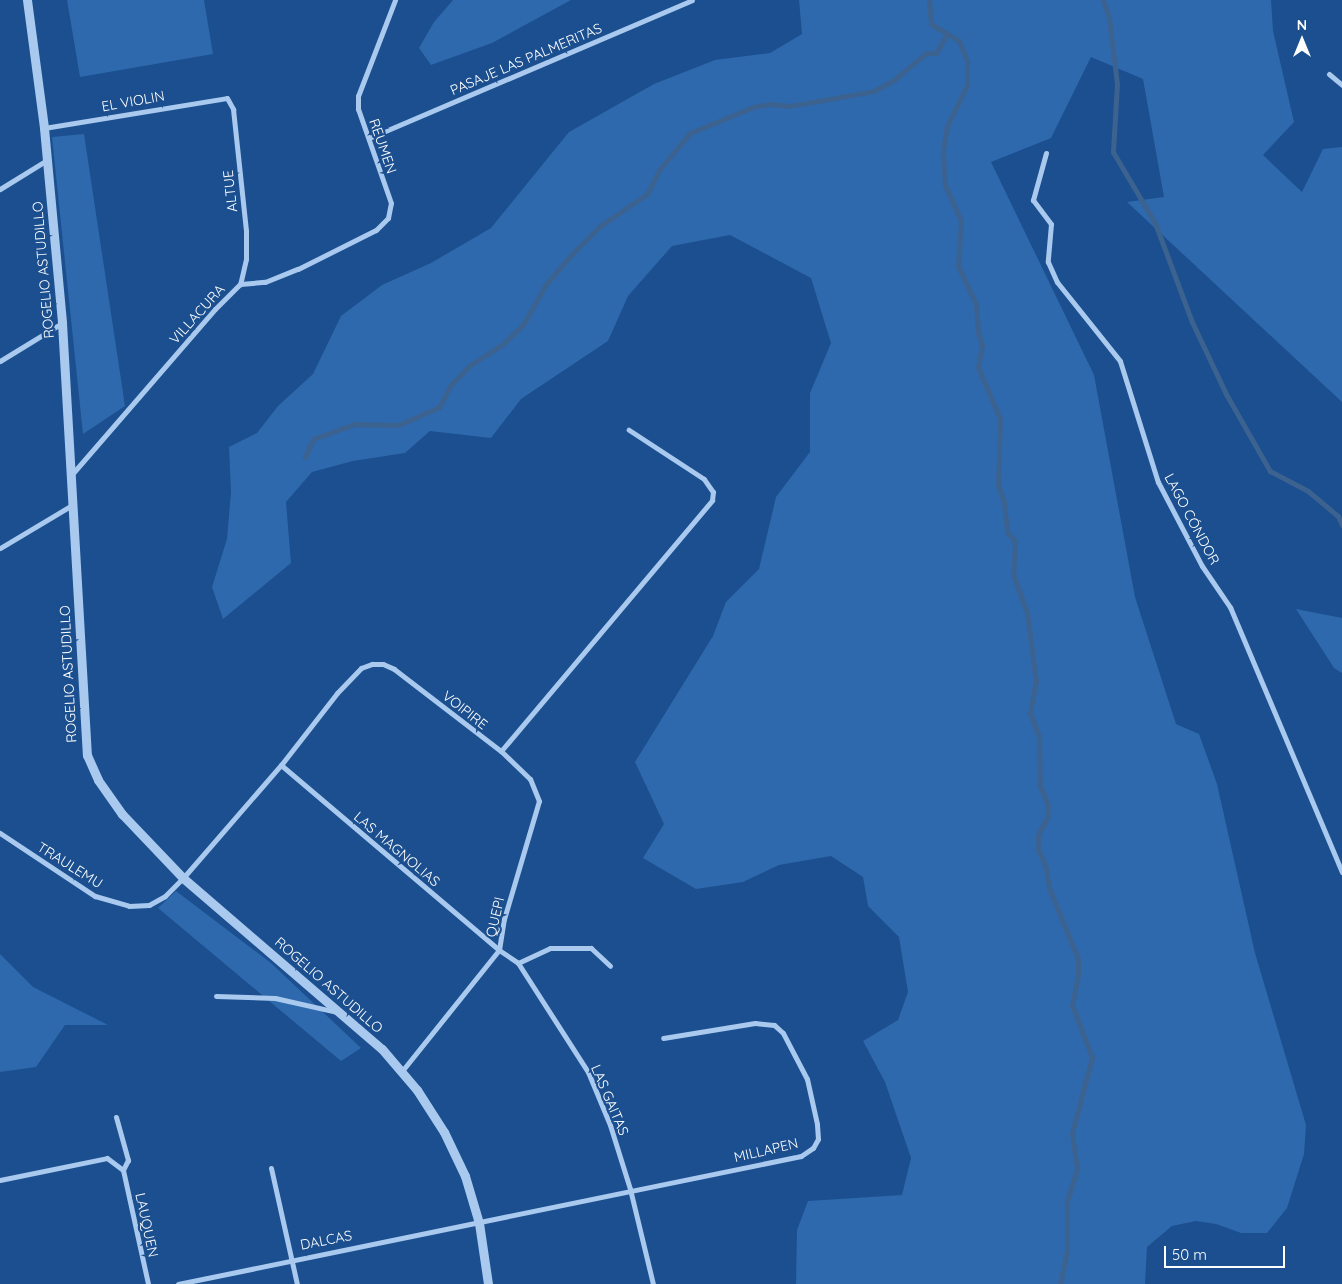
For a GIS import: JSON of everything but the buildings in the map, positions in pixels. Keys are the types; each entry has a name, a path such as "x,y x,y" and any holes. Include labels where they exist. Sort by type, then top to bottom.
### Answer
{"street":[{"name":"ROGELIO ASTUDILLO","path":"27,0 48,160 62,323 73,472 73,504 88,756 98,780 122,814 183,878 382,1049 402,1071 444,1132 465,1176 479,1223 488,1284"},
{"name":"REUMEN","path":"391,203 358,108 358,96 395,0"},
{"name":"PASAJE LAS PALMERITAS","path":"369,138 692,0"},
{"path":"1329,74 1342,85"},
{"name":"EL VIOLIN","path":"44,128 226,98"},
{"name":"ALTUE","path":"226,98 233,108 246,231 246,259 240,284"},
{"name":"LAGO CÓNDOR","path":"1046,153 1033,200 1051,224 1048,262 1057,282 1120,361 1158,482 1202,566 1230,607 1342,872"},
{"path":"0,189 48,160"},
{"name":"VILLACURA","path":"73,472 215,309 240,284 265,282 298,269 376,230 388,218 391,203"},
{"path":"0,362 62,323"},
{"path":"501,752 710,505 713,492 704,479 628,430"},
{"path":"0,548 73,504"},
{"name":"VOIPIRE","path":"183,878 281,765 337,693 361,668 372,664 384,664 394,669 501,752"},
{"name":"QUEPI","path":"402,1071 499,950 504,919 538,801 530,779 501,752"},
{"name":"LAS MAGNOLIAS","path":"281,765 499,950"},
{"name":"TRAULEMU","path":"0,833 95,896 129,906 150,905 166,896 183,878"},
{"path":"518,963 550,948 591,948 610,966"},
{"name":"LAS GAITAS","path":"499,950 518,963 588,1072 610,1125 630,1189 653,1284"},
{"path":"216,996 275,998 338,1012"},
{"name":"MILLAPEN","path":"479,1223 630,1189 801,1156 813,1148 818,1139 807,1079 783,1033 774,1024 755,1023 662,1038"},
{"name":"LAUQUEN","path":"116,1117 128,1160 123,1170 148,1284"},
{"path":"0,1180 107,1158 123,1170"},
{"path":"271,1168 297,1284"},
{"name":"DALCAS","path":"178,1284 291,1258 479,1223"}],"shaded area":[{"path":"67,0 204,0 213,54 80,77"},
{"path":"453,0 571,0 492,43 431,65 419,48 434,22"},
{"path":"799,0 1271,0 1273,31 1294,122 1263,155 1302,192 1323,149 1342,147 1342,402 1127,202 1164,197 1143,79 1091,57 1051,138 991,162 1094,375 1135,597 1176,724 1199,734 1217,784 1255,953 1306,1125 1304,1154 1287,1208 1267,1233 1241,1233 1216,1224 1196,1221 1172,1226 1147,1247 1145,1284 796,1284 797,1230 808,1201 902,1195 911,1158 885,1082 863,1041 898,1020 908,992 899,937 868,906 863,877 831,856 779,865 743,882 696,889 643,858 664,824 635,762 713,636 726,602 759,569 776,497 810,452 810,393 831,343 811,278 730,235 672,246 628,296 608,341 521,399 491,438 430,431 405,453 353,461 312,472 286,502 291,563 223,619 212,587 227,539 231,492 229,447 257,433 278,406 313,374 341,316 382,285 431,263 491,228 569,132 654,84 715,60 770,53 802,34"},
{"path":"84,134 125,406 83,434 52,137"},
{"path":"1296,609 1342,618 1342,673 1334,668"},
{"path":"176,891 271,963 361,1048 341,1061 158,908"},
{"path":"0,954 33,987 108,1025 65,1025 36,1067 0,1072"}],"waterway":[{"path":"929,0 931,24 959,41 967,61 967,85 947,126 943,150 945,185 961,221 958,266 976,304 978,332 982,345 978,367 1000,419 998,485 1004,502 1007,532 1015,541 1013,574 1027,613 1036,681 1030,713 1039,736 1040,786 1048,805 1047,818 1038,835 1038,849 1046,868 1049,888 1078,959 1078,975 1072,1005 1092,1057 1072,1133 1077,1169 1067,1202 1067,1251 1060,1284"},
{"path":"1103,0 1109,17 1117,84 1113,152 1155,223 1192,322 1226,394 1270,471 1308,491 1338,516 1342,525"},
{"path":"305,457 313,439 355,424 399,425 439,407 450,386 469,366 503,344 523,325 546,284 572,254 600,226 647,194 659,170 690,133 753,107 770,104 790,106 874,91 894,80 926,53 936,53 947,34"}]}
